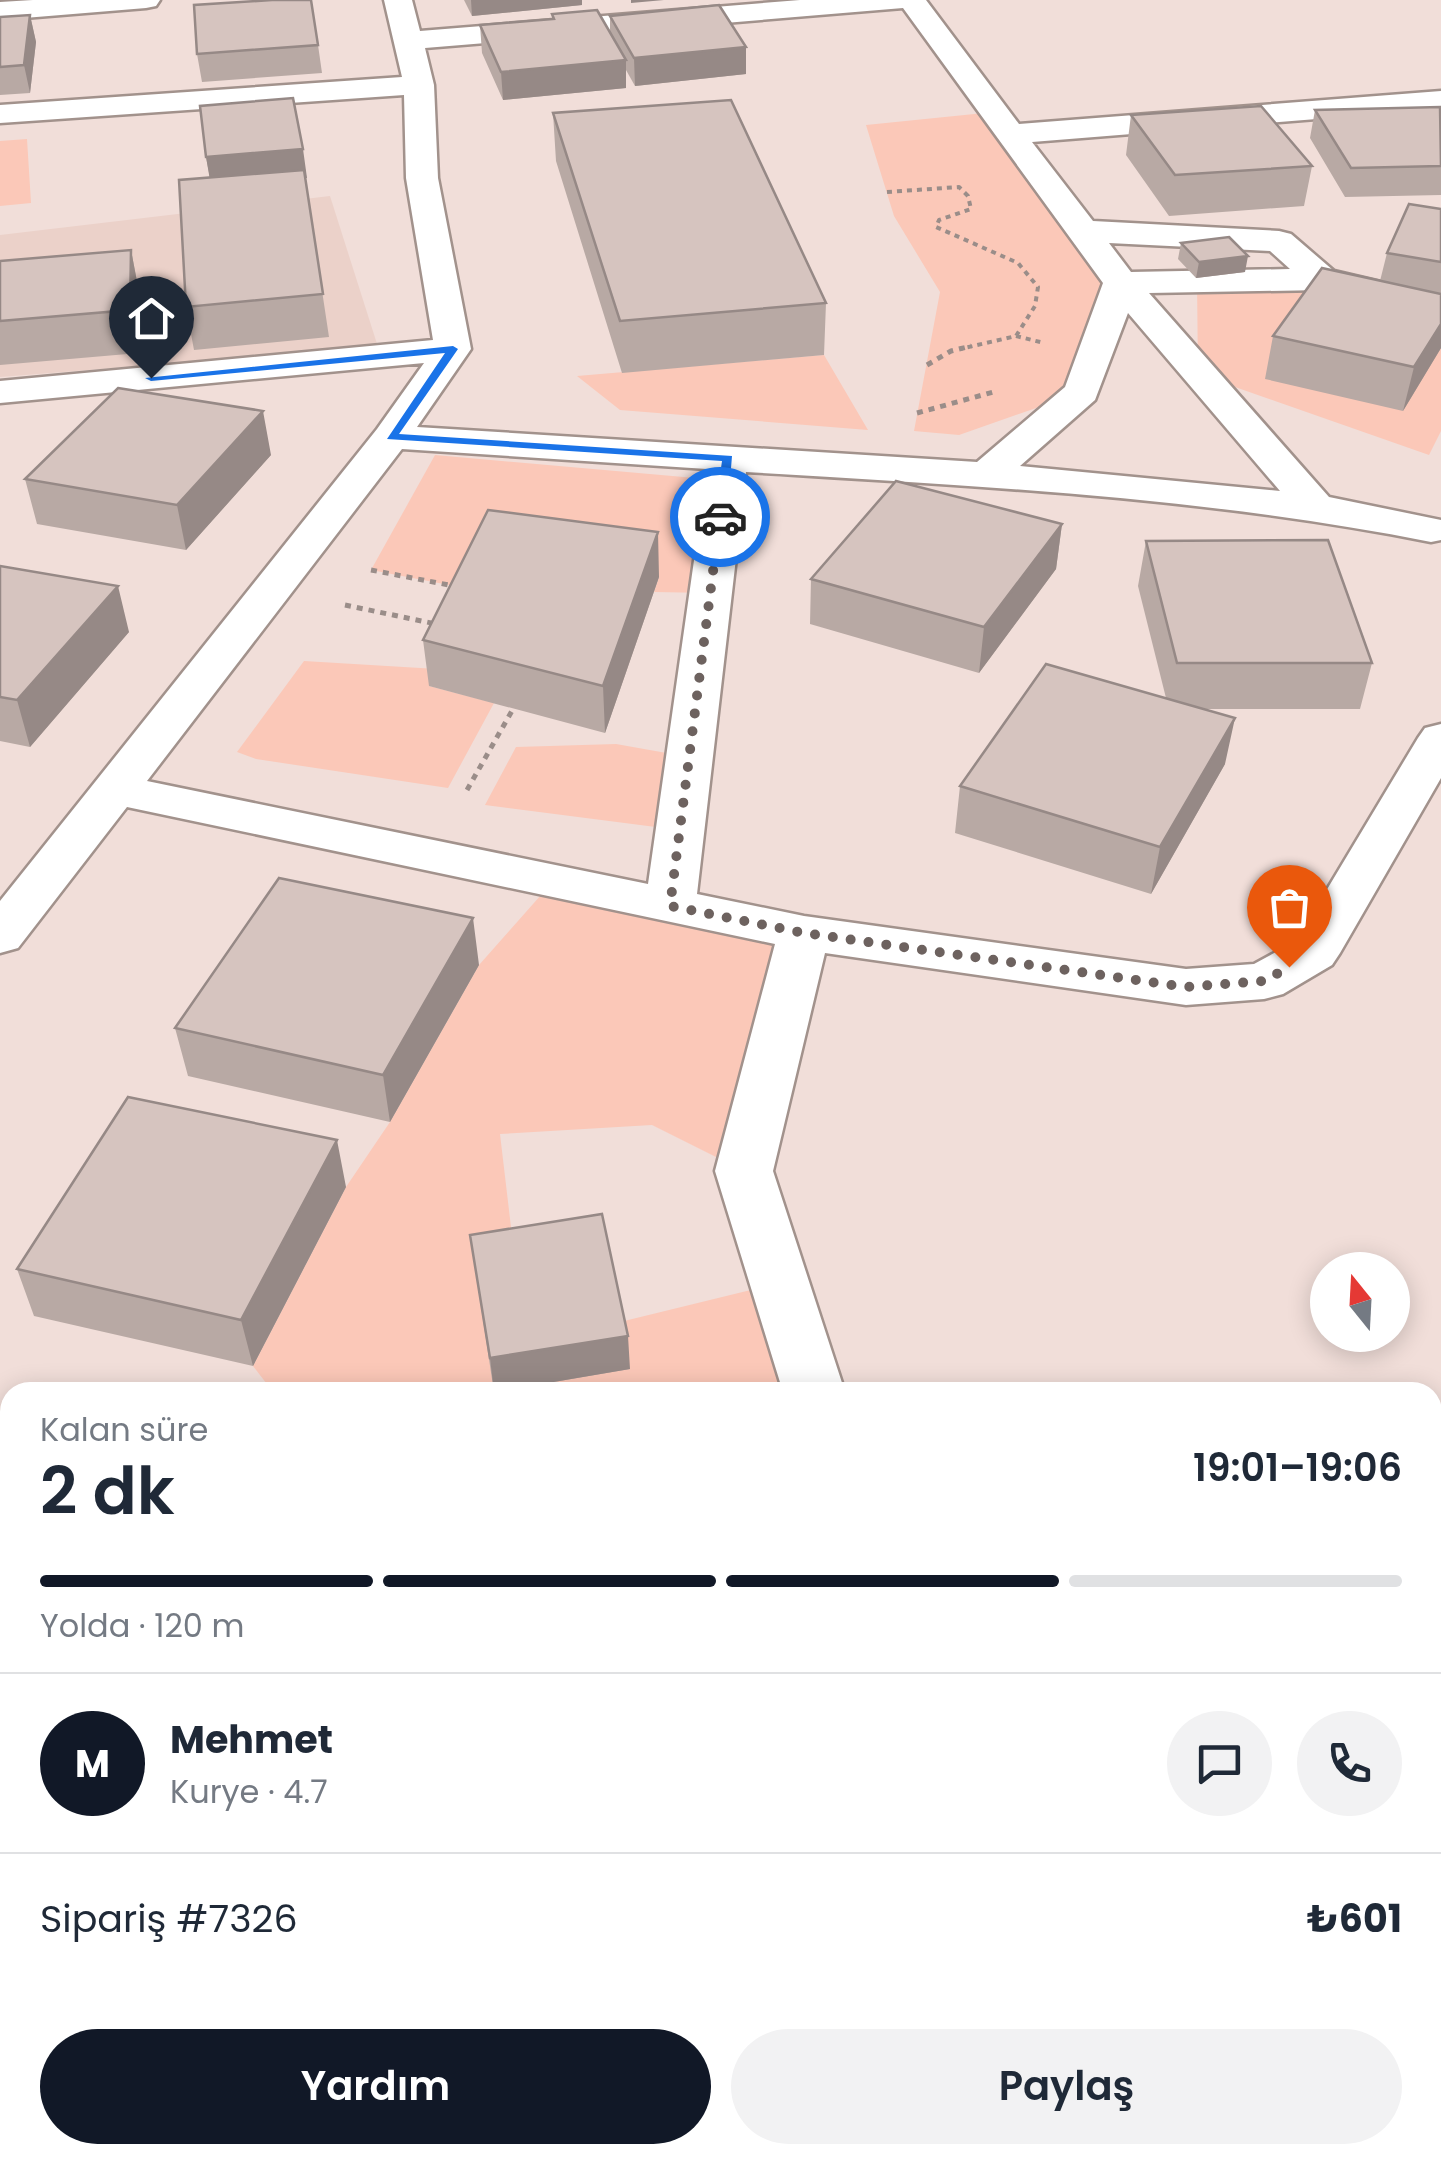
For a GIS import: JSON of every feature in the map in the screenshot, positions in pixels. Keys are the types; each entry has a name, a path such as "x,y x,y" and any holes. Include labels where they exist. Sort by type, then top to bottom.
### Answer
{"street":[{"path":"0,11 146,0"},
{"path":"0,936 391,436 453,349 422,178 419,84 398,0"},
{"path":"406,41 902,0"},
{"path":"910,0 1121,283 1315,507"},
{"path":"0,114 419,84"},
{"path":"1010,134 1441,100"},
{"path":"1082,231 1278,241 1322,278"},
{"path":"1121,283 1322,278 1441,307"},
{"path":"986,475 1082,392 1121,283"},
{"path":"0,392 453,349"},
{"path":"391,436 986,475 1315,507 1438,525"},
{"path":"670,906 728,458"},
{"path":"117,790 804,933 1186,987 1264,981 1314,953 1441,738"},
{"path":"804,933 744,1171 811,1382"}],"path":[{"path":"887,192 959,187 968,196 971,209 939,220 936,228 999,250 1025,267 1037,283 1037,302 1016,336"},
{"path":"926,365 951,351 1016,336 1045,343 1051,354"},
{"path":"917,413 993,394 1008,386"},
{"path":"370,570 458,587"},
{"path":"345,606 438,625"},
{"path":"466,790 513,709"}],"shaded area":[{"path":"994,112 1121,283 1082,392 959,435 914,431 940,292 894,216 866,125"},
{"path":"27,139 31,203 0,206 0,141"},
{"path":"330,196 378,347 0,377 0,235"},
{"path":"1322,279 1441,307 1441,431 1429,455 1198,374 1197,281"},
{"path":"824,355 868,430 620,410 577,376"},
{"path":"435,455 695,478 725,485 711,593 654,592 659,577 475,590 371,570"},
{"path":"304,661 437,669 429,686 494,703 448,788 256,759 237,752"},
{"path":"616,744 689,757 679,830 485,805 516,747"},
{"path":"541,895 670,906 804,933 744,1171 652,1125 500,1134 515,1261 475,1269 494,1382 265,1382 253,1366 346,1187 390,1122 479,965"},
{"path":"779,1283 811,1382 511,1382 620,1322"}],"building":[{"path":"311,0 318,45 197,54 194,5"},
{"path":"719,5 746,47 634,58 610,16"},
{"path":"597,10 626,60 501,72 480,25 554,19 552,14"},
{"path":"30,15 24,65 0,67 0,17"},
{"path":"293,98 303,149 206,157 200,106"},
{"path":"731,100 826,303 620,321 553,113"},
{"path":"1261,106 1312,166 1175,175 1131,115"},
{"path":"1440,107 1441,166 1351,168 1315,110"},
{"path":"304,170 323,294 186,307 179,180"},
{"path":"1409,204 1441,209 1441,262 1387,253"},
{"path":"1229,237 1248,256 1199,262 1181,243"},
{"path":"131,250 130,310 0,321 0,261"},
{"path":"1322,268 1441,294 1441,324 1414,367 1273,336"},
{"path":"118,388 263,411 177,505 25,479"},
{"path":"896,481 1062,524 984,627 811,579"},
{"path":"488,510 658,532 603,686 423,640"},
{"path":"1328,540 1372,663 1177,663 1146,541"},
{"path":"0,566 118,586 17,700 0,697"},
{"path":"1046,664 1235,718 1160,847 960,786"},
{"path":"279,878 473,918 383,1075 175,1028"},
{"path":"128,1097 337,1140 241,1320 17,1269"},
{"path":"602,1214 628,1336 490,1358 470,1235"}],"way so far":[{"path":"720,517 670,906 804,933 1186,987 1264,981 1289,967"}],"route":[{"path":"151,378 453,349 391,436 728,458 720,517"}]}
